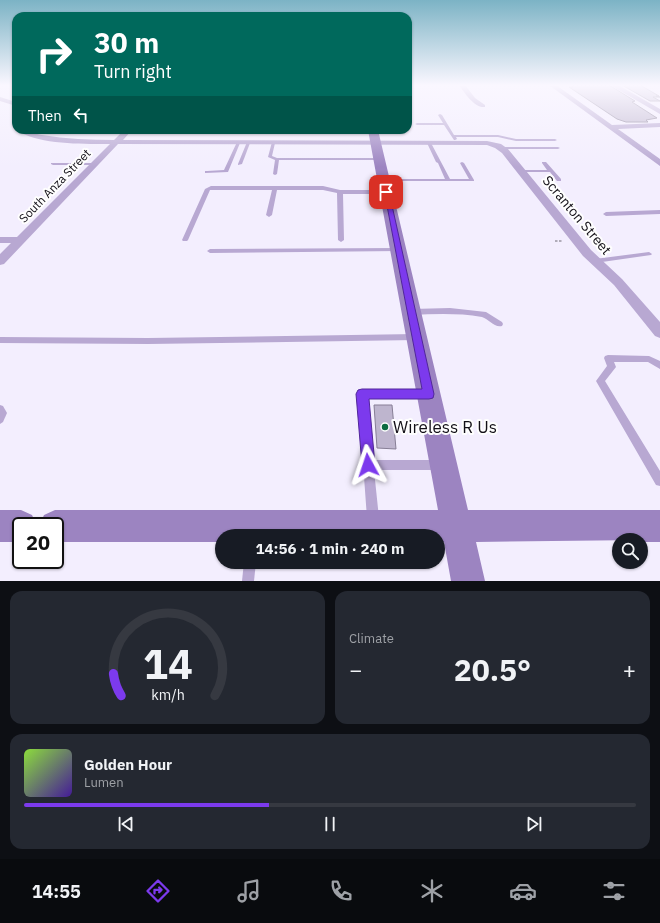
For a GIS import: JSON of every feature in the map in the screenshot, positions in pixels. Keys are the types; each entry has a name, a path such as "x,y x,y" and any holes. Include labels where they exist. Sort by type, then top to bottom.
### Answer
{"main road":[{"path":"374,134 468,581"},
{"path":"0,526 12,526"},
{"path":"64,526 215,530"},
{"path":"302,529 374,526 660,526"}],"street":[{"path":"589,112 660,162"},
{"path":"611,128 660,125"},
{"path":"32,134 40,137 86,142 273,142 378,151 455,139 487,143 504,149"},
{"name":"South Anza Street","path":"0,261 124,134"},
{"name":"Scranton Street","path":"504,149 587,253 618,282 660,332"},
{"path":"0,240 21,240"}],"lane":[{"path":"440,115 455,139 498,136 516,140 555,140"},
{"path":"416,124 446,124"},
{"path":"273,142 270,157 277,159 378,151"},
{"path":"207,172 226,171 238,143"},
{"path":"240,164 248,143"},
{"path":"429,143 448,180"},
{"path":"504,149 558,148"},
{"path":"275,174 277,159"},
{"path":"185,240 208,189 214,187 323,188 340,192 448,180 472,180 462,163"},
{"path":"544,163 559,180"},
{"path":"53,164 94,164"},
{"path":"521,171 551,171"},
{"path":"269,215 274,188"},
{"path":"340,192 341,240"},
{"path":"606,214 660,212"},
{"path":"210,251 398,250"},
{"path":"596,261 648,254"},
{"path":"411,312 450,311 486,315 499,324"},
{"path":"0,340 148,341 417,338"},
{"path":"660,365 649,359 608,358 612,367 600,381 660,481"},
{"path":"374,526 362,394 429,394"},
{"path":"0,409 2,413 0,419"},
{"path":"368,465 444,465"},
{"path":"248,581 249,569"}],"building":[{"path":"607,112 648,112 657,118 646,120 648,122 626,122 617,119"},
{"name":"Wireless R Us","path":"374,405 392,405 396,449 377,448"}],"place":[{"name":"Wireless R Us","path":"385,427"}],"route":[{"path":"368,465 362,394 429,394 386,192"}]}
